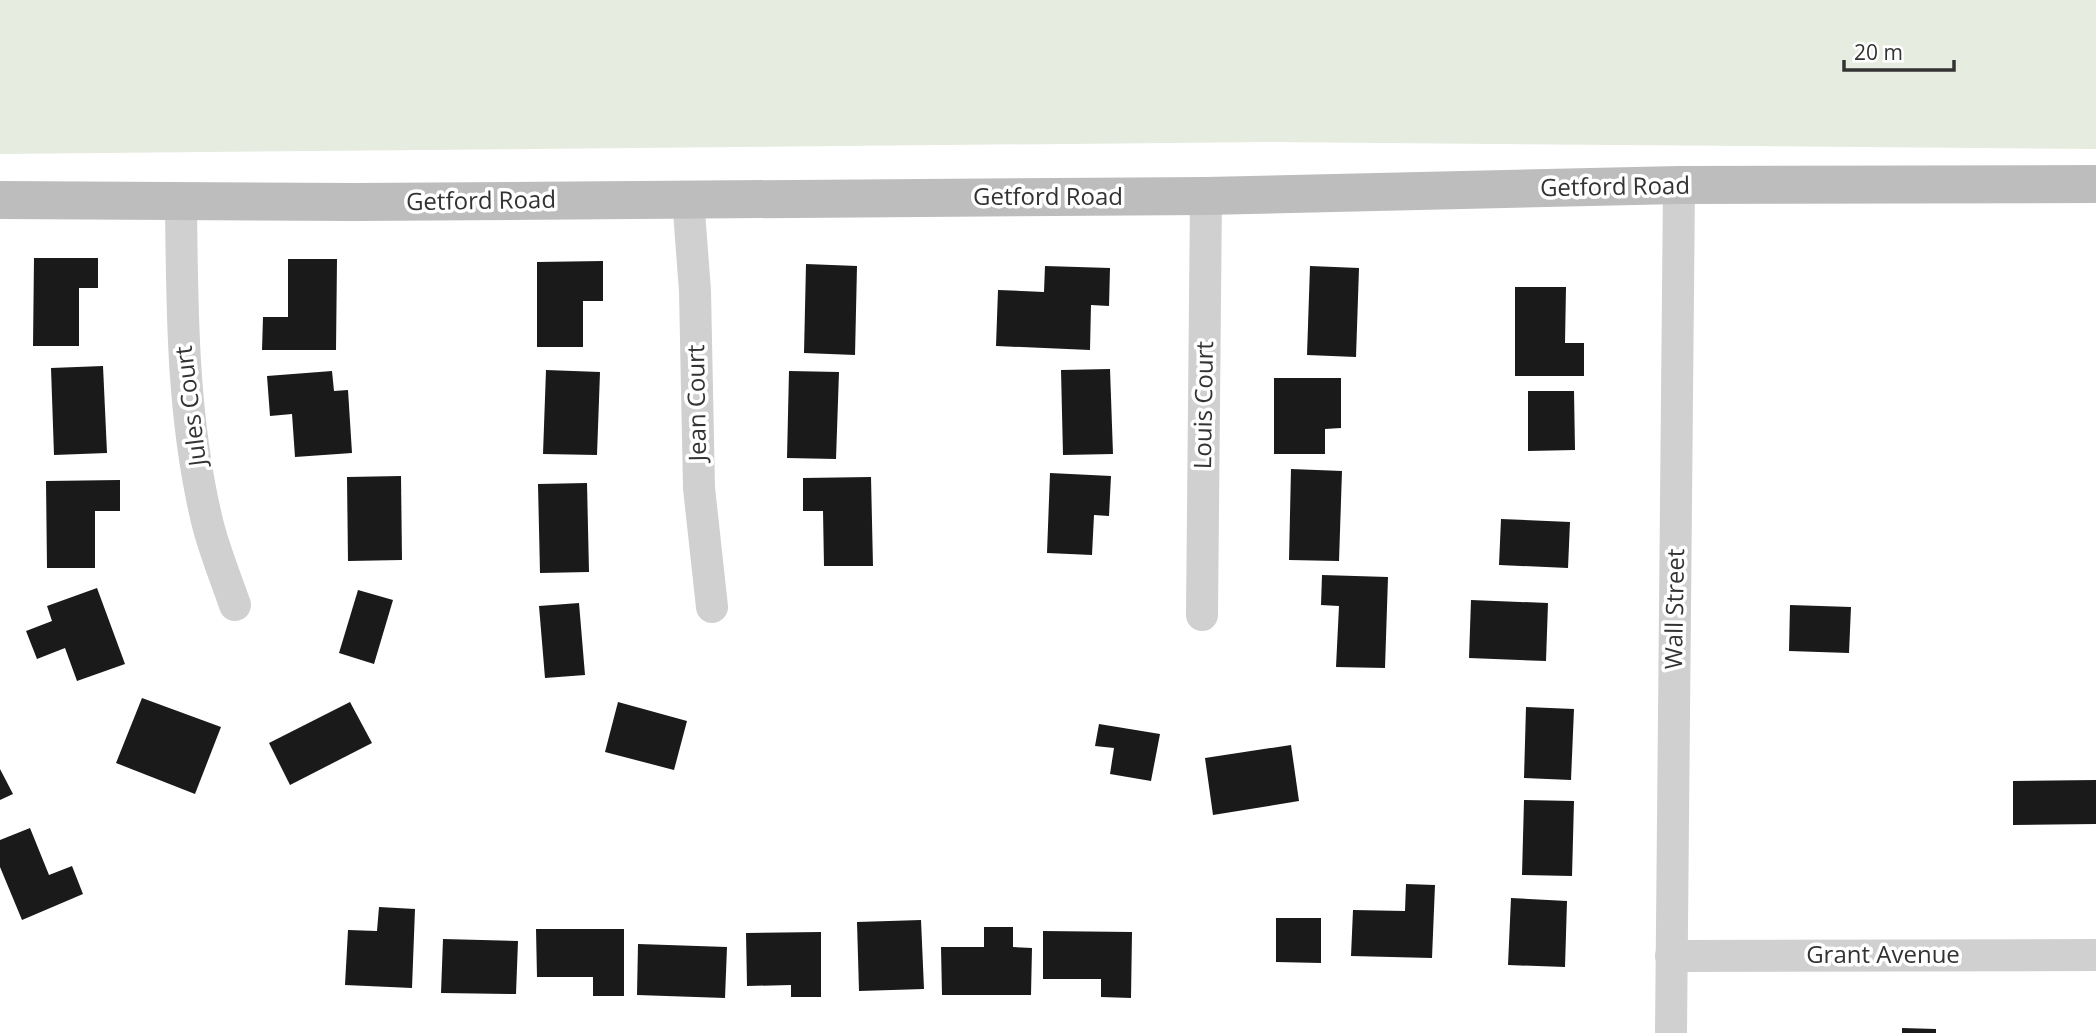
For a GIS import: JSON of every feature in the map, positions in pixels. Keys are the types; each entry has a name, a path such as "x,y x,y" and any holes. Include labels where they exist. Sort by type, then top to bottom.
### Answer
{"street":[{"name":"Getford Road","path":"0,200 1206,196 1679,185 2096,184"},
{"name":"Wall Street","path":"1671,1033 1679,185"},
{"name":"Louis Court","path":"1202,615 1206,196"},
{"name":"Jean Court","path":"688,198 695,291 699,488 712,607"},
{"name":"Jules Court","path":"181,201 182,328 197,464 208,525 235,605"},
{"name":"Grant Avenue","path":"1671,956 2096,955"}],"shaded area":[{"path":"0,0 2096,0 2096,149 1268,142 0,154"}],"building":[{"path":"34,258 98,258 98,288 79,288 79,346 33,346"},
{"path":"288,259 337,259 336,350 262,350 263,317 288,317"},
{"path":"603,261 603,301 583,301 583,347 537,347 537,262"},
{"path":"806,264 857,266 855,355 804,353"},
{"path":"1045,266 1110,268 1109,306 1091,305 1090,350 996,346 998,290 1044,292"},
{"path":"1310,266 1359,268 1356,357 1307,355"},
{"path":"1515,287 1566,287 1565,343 1584,343 1584,376 1515,376"},
{"path":"103,366 107,453 54,455 51,368"},
{"path":"1110,369 1113,454 1063,455 1061,370"},
{"path":"546,370 600,372 597,455 543,454"},
{"path":"332,371 334,391 348,390 352,453 295,457 292,414 270,416 267,376"},
{"path":"789,371 839,372 836,459 787,458"},
{"path":"1274,378 1341,378 1341,428 1325,429 1325,454 1274,454"},
{"path":"1528,391 1574,391 1575,450 1528,451"},
{"path":"1291,469 1342,471 1339,561 1289,560"},
{"path":"1050,473 1111,476 1109,516 1094,515 1092,555 1047,553"},
{"path":"401,476 402,560 348,561 347,477"},
{"path":"871,477 873,566 824,566 823,511 803,511 803,478"},
{"path":"120,480 120,511 95,511 95,568 47,568 46,481"},
{"path":"587,483 589,572 540,573 538,484"},
{"path":"1501,519 1570,522 1568,568 1499,565"},
{"path":"1322,575 1388,577 1385,668 1336,667 1339,606 1321,605"},
{"path":"97,588 125,664 77,681 65,648 37,659 26,631 52,621 47,606"},
{"path":"358,590 393,600 374,664 339,653"},
{"path":"1471,600 1548,603 1546,661 1469,658"},
{"path":"579,603 585,675 545,678 539,606"},
{"path":"1790,605 1851,607 1849,653 1789,651"},
{"path":"142,698 221,727 195,794 116,763"},
{"path":"350,702 372,743 290,785 269,743"},
{"path":"618,702 687,721 674,770 605,752"},
{"path":"1526,707 1574,709 1571,780 1524,778"},
{"path":"1099,724 1160,734 1151,781 1110,774 1114,748 1095,746"},
{"path":"1291,745 1299,801 1213,815 1205,758"},
{"path":"0,769 13,794 0,800"},
{"path":"2096,780 2096,824 2013,825 2013,781"},
{"path":"1524,800 1574,801 1572,876 1522,875"},
{"path":"30,828 49,875 72,866 83,894 22,920 0,867 0,840"},
{"path":"1406,884 1435,885 1432,958 1351,956 1353,910 1405,911"},
{"path":"1511,898 1567,901 1565,967 1508,965"},
{"path":"379,907 415,909 412,988 345,985 348,930 377,931"},
{"path":"1276,918 1321,918 1321,963 1276,962"},
{"path":"921,920 924,989 859,991 857,922"},
{"path":"984,927 1013,927 1013,947 1032,948 1031,995 942,995 941,947 984,947"},
{"path":"536,929 624,929 624,996 593,996 593,977 537,977"},
{"path":"1043,931 1132,932 1131,998 1101,997 1101,979 1043,979"},
{"path":"821,932 821,997 791,997 791,985 747,986 746,933"},
{"path":"443,939 518,941 516,994 441,993"},
{"path":"638,944 727,947 725,998 637,995"},
{"path":"1902,1028 1936,1029 1936,1033 1902,1033"}]}
